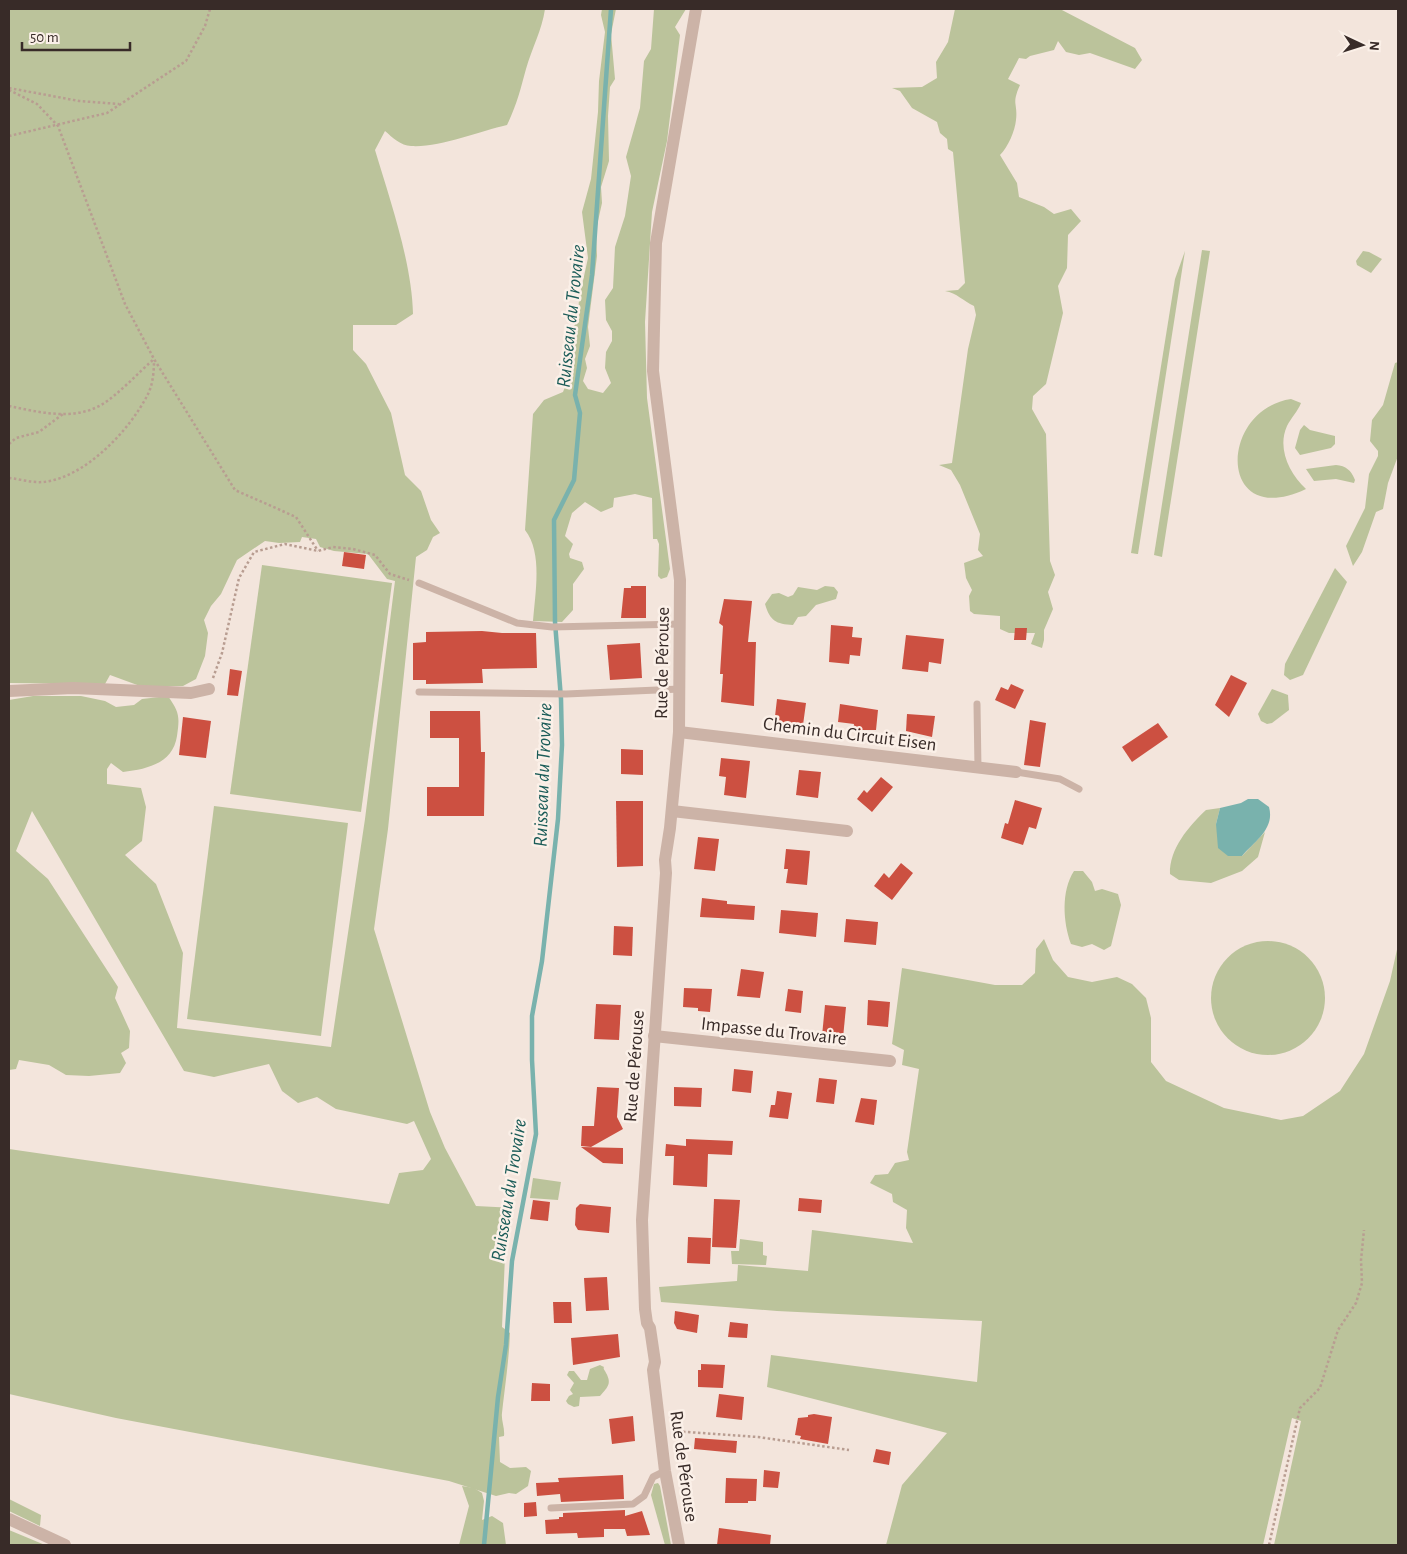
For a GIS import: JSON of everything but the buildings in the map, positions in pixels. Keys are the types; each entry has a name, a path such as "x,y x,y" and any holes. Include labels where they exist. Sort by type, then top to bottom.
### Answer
{"street":[{"name":"Rue de Pérouse","path":"679,1545 665,1471 653,1370 655,1362 645,1309 641,1245 666,873 664,860 672,812 678,732 681,624 680,586 674,522 653,371 656,243 696,9"},
{"path":"9,690 73,688 191,693 209,689"},
{"name":"Chemin du Circuit Eisen","path":"678,732 790,743 978,769 1016,772"},
{"path":"672,812 847,831"},
{"name":"Impasse du Trovaire","path":"654,1036 890,1061"},
{"path":"9,1519 65,1545"}],"lane":[{"path":"419,582 517,623 556,627 681,624"},
{"path":"419,692 566,694 680,689"},
{"path":"977,704 978,769"},
{"path":"1016,772 1060,779 1070,782 1079,789"},
{"path":"552,1508 633,1504 644,1496 653,1477 665,1471"}],"path":[{"path":"9,136 107,113 186,61 205,26 210,9"},
{"path":"9,89 79,101 121,104"},
{"path":"9,89 37,104 58,126 125,304 154,359 235,490 296,517 318,551"},
{"path":"9,406 46,414 80,413 101,405 154,359"},
{"path":"9,478 42,482 68,475 89,463 126,429 145,400 149,392 154,359"},
{"path":"9,444 16,438 39,432 63,413"},
{"path":"209,689 222,653 239,578 254,552 285,544 318,551 333,547 376,555 390,574 419,582"},
{"path":"1269,1545 1300,1408 1320,1388 1338,1330 1356,1304 1362,1283 1361,1260 1364,1230"},
{"path":"661,1432 758,1437 849,1450"}],"green space":[{"path":"9,9 545,9 542,24 507,125 446,142 422,146 404,144 385,131 375,150 409,274 413,314 396,325 353,325 353,350 366,364 391,413 405,475 421,491 431,520 440,533 433,537 427,550 416,557 388,829 374,929 430,1112 445,1148 476,1206 514,1208 505,1256 502,1327 510,1333 502,1416 504,1436 499,1437 500,1462 510,1468 526,1467 531,1471 528,1486 516,1494 509,1493 496,1496 449,1481 116,1418 9,1394 9,1149 389,1204 399,1173 423,1170 431,1159 414,1121 407,1124 336,1109 317,1097 298,1103 282,1091 269,1064 214,1077 184,1071 32,811 16,851 48,879 118,987 115,998 130,1031 129,1048 121,1053 126,1063 120,1073 89,1076 66,1075 49,1065 19,1060 16,1069 9,1070 9,700 33,696 81,696 105,701 116,707 134,705 142,699 168,696 176,710 178,719 177,736 175,745 170,753 158,763 132,771 123,772 111,763 107,769 107,784 141,788 146,807 142,841 125,855 156,884 183,953 177,1028 331,1047 365,819 395,581 387,579 368,554 334,551 320,547 316,539 302,537 300,542 279,543 265,541 237,560 221,594 211,606 204,620 208,633 205,656 196,679 183,686 140,686 110,675 105,684 9,683"},
{"path":"602,9 616,9 611,34 615,79 610,87 608,116 609,161 601,187 602,203 596,230 597,256 588,327 590,346 585,359 587,368 583,381 588,389 603,393 611,383 605,368 606,352 612,341 612,331 606,320 605,300 613,288 615,247 625,216 631,176 626,157 640,108 644,61 651,49 654,9 686,9 675,27 680,35 667,141 652,212 645,322 647,398 670,569 667,577 661,579 658,576 659,544 657,539 653,539 652,498 635,494 614,498 613,507 601,512 585,502 572,513 565,536 573,544 569,554 570,558 582,562 584,569 573,584 573,610 562,622 533,621 536,562 531,539 525,530 533,414 544,400 563,392 568,379 568,345 578,315 579,299 588,258 582,212 591,179 598,112 599,81 605,32 601,15"},
{"path":"955,9 1060,9 1135,48 1142,60 1135,69 1090,53 1079,55 1066,52 1058,41 1054,50 1030,56 1026,59 1019,58 1008,79 1020,85 1015,100 1016,120 1014,129 1000,155 1017,183 1019,197 1044,207 1054,214 1071,209 1081,221 1068,235 1067,268 1058,286 1063,313 1046,384 1033,396 1032,409 1046,434 1050,561 1055,575 1048,592 1053,609 1044,630 1042,648 1031,644 1035,633 1009,633 1000,629 1000,616 974,614 970,611 969,596 972,590 966,578 964,563 983,556 978,550 980,534 960,485 951,470 939,465 952,463 968,349 976,315 974,306 953,293 945,291 958,290 965,283 953,152 948,149 947,139 940,133 937,122 912,108 900,91 892,88 922,87 937,78 936,62 948,42"},
{"path":"1202,250 1210,251 1162,557 1154,555"},
{"path":"1185,251 1138,554 1131,553 1175,279"},
{"path":"1363,251 1382,259 1371,273 1357,265 1356,261"},
{"path":"1398,362 1398,456 1388,483 1383,509 1376,512 1362,552 1353,566 1346,546 1365,508 1369,474 1378,456 1378,451 1370,441 1372,420 1383,405 1395,363"},
{"path":"1291,399 1301,403 1284,434 1284,451 1294,476 1306,489 1277,498 1256,494 1243,482 1238,464 1240,443 1250,424 1267,408"},
{"path":"1304,425 1310,430 1335,436 1335,444 1331,448 1300,455 1295,448 1300,430"},
{"path":"1336,465 1343,466 1350,471 1355,480 1354,483 1336,479 1314,481 1306,469"},
{"path":"262,565 392,583 361,812 230,794"},
{"path":"1335,568 1347,582 1303,675 1290,680 1284,675 1285,664"},
{"path":"825,586 834,587 838,592 836,599 816,605 806,616 798,617 793,625 782,624 774,620 767,610 765,604 772,594 779,593 788,597 793,595 798,587 817,590"},
{"path":"1272,689 1288,695 1289,710 1272,723 1267,724 1261,721 1258,714"},
{"path":"214,806 348,823 321,1036 187,1019"},
{"path":"1220,808 1216,824 1242,856 1265,832 1258,857 1242,871 1211,883 1179,880 1170,874 1176,847 1193,823 1206,810"},
{"path":"1074,871 1083,871 1092,882 1095,891 1102,889 1118,894 1121,905 1111,946 1104,950 1092,944 1082,947 1071,944 1066,926 1065,897"},
{"path":"1044,939 1053,960 1068,977 1092,982 1117,977 1132,984 1146,998 1151,1018 1151,1062 1166,1081 1224,1108 1281,1120 1303,1116 1340,1091 1364,1054 1390,981 1398,945 1398,1545 1274,1545 1301,1421 1292,1418 1263,1545 886,1545 902,1485 947,1433 767,1387 771,1355 977,1382 982,1321 777,1311 661,1302 659,1287 737,1281 738,1265 808,1271 812,1230 913,1243 906,1228 907,1210 893,1202 892,1194 870,1183 875,1175 888,1174 895,1163 909,1160 907,1152 919,1069 902,1065 904,1050 892,1044 902,968 995,985 1022,985 1035,973 1036,949"},
{"path":"1268,941 1290,945 1300,950 1316,966 1321,976 1325,998 1321,1020 1316,1030 1300,1046 1290,1051 1268,1055 1246,1051 1236,1046 1220,1030 1215,1020 1211,998 1215,976 1220,966 1236,950 1246,945"},
{"path":"533,1178 561,1182 558,1200 530,1198"},
{"path":"740,1239 763,1242 763,1255 767,1256 766,1265 732,1264 731,1251 739,1251"},
{"path":"600,1365 604,1367 609,1382 606,1390 600,1396 580,1397 579,1406 574,1407 568,1404 566,1401 573,1394 570,1390 574,1383 567,1375 569,1371 574,1371 581,1380 587,1380 590,1369"},
{"path":"658,1483 671,1545 665,1545 651,1495 654,1484"},
{"path":"462,1486 474,1488 482,1493 484,1501 482,1520 492,1516 503,1523 506,1545 459,1545 469,1506"},
{"path":"9,1499 41,1515 40,1526 9,1511"},
{"path":"9,1530 45,1545 9,1545"}],"water":[{"path":"1248,799 1258,799 1269,807 1270,815 1267,828 1242,856 1228,856 1218,848 1216,824 1220,808 1241,803"}],"waterway":[{"name":"Ruisseau du Trovaire","path":"484,1545 498,1397 506,1345 512,1261 536,1134 532,1016 542,961 558,819 562,745 561,699 555,622 554,520 574,480 580,413 575,395 592,275 611,9"}]}
